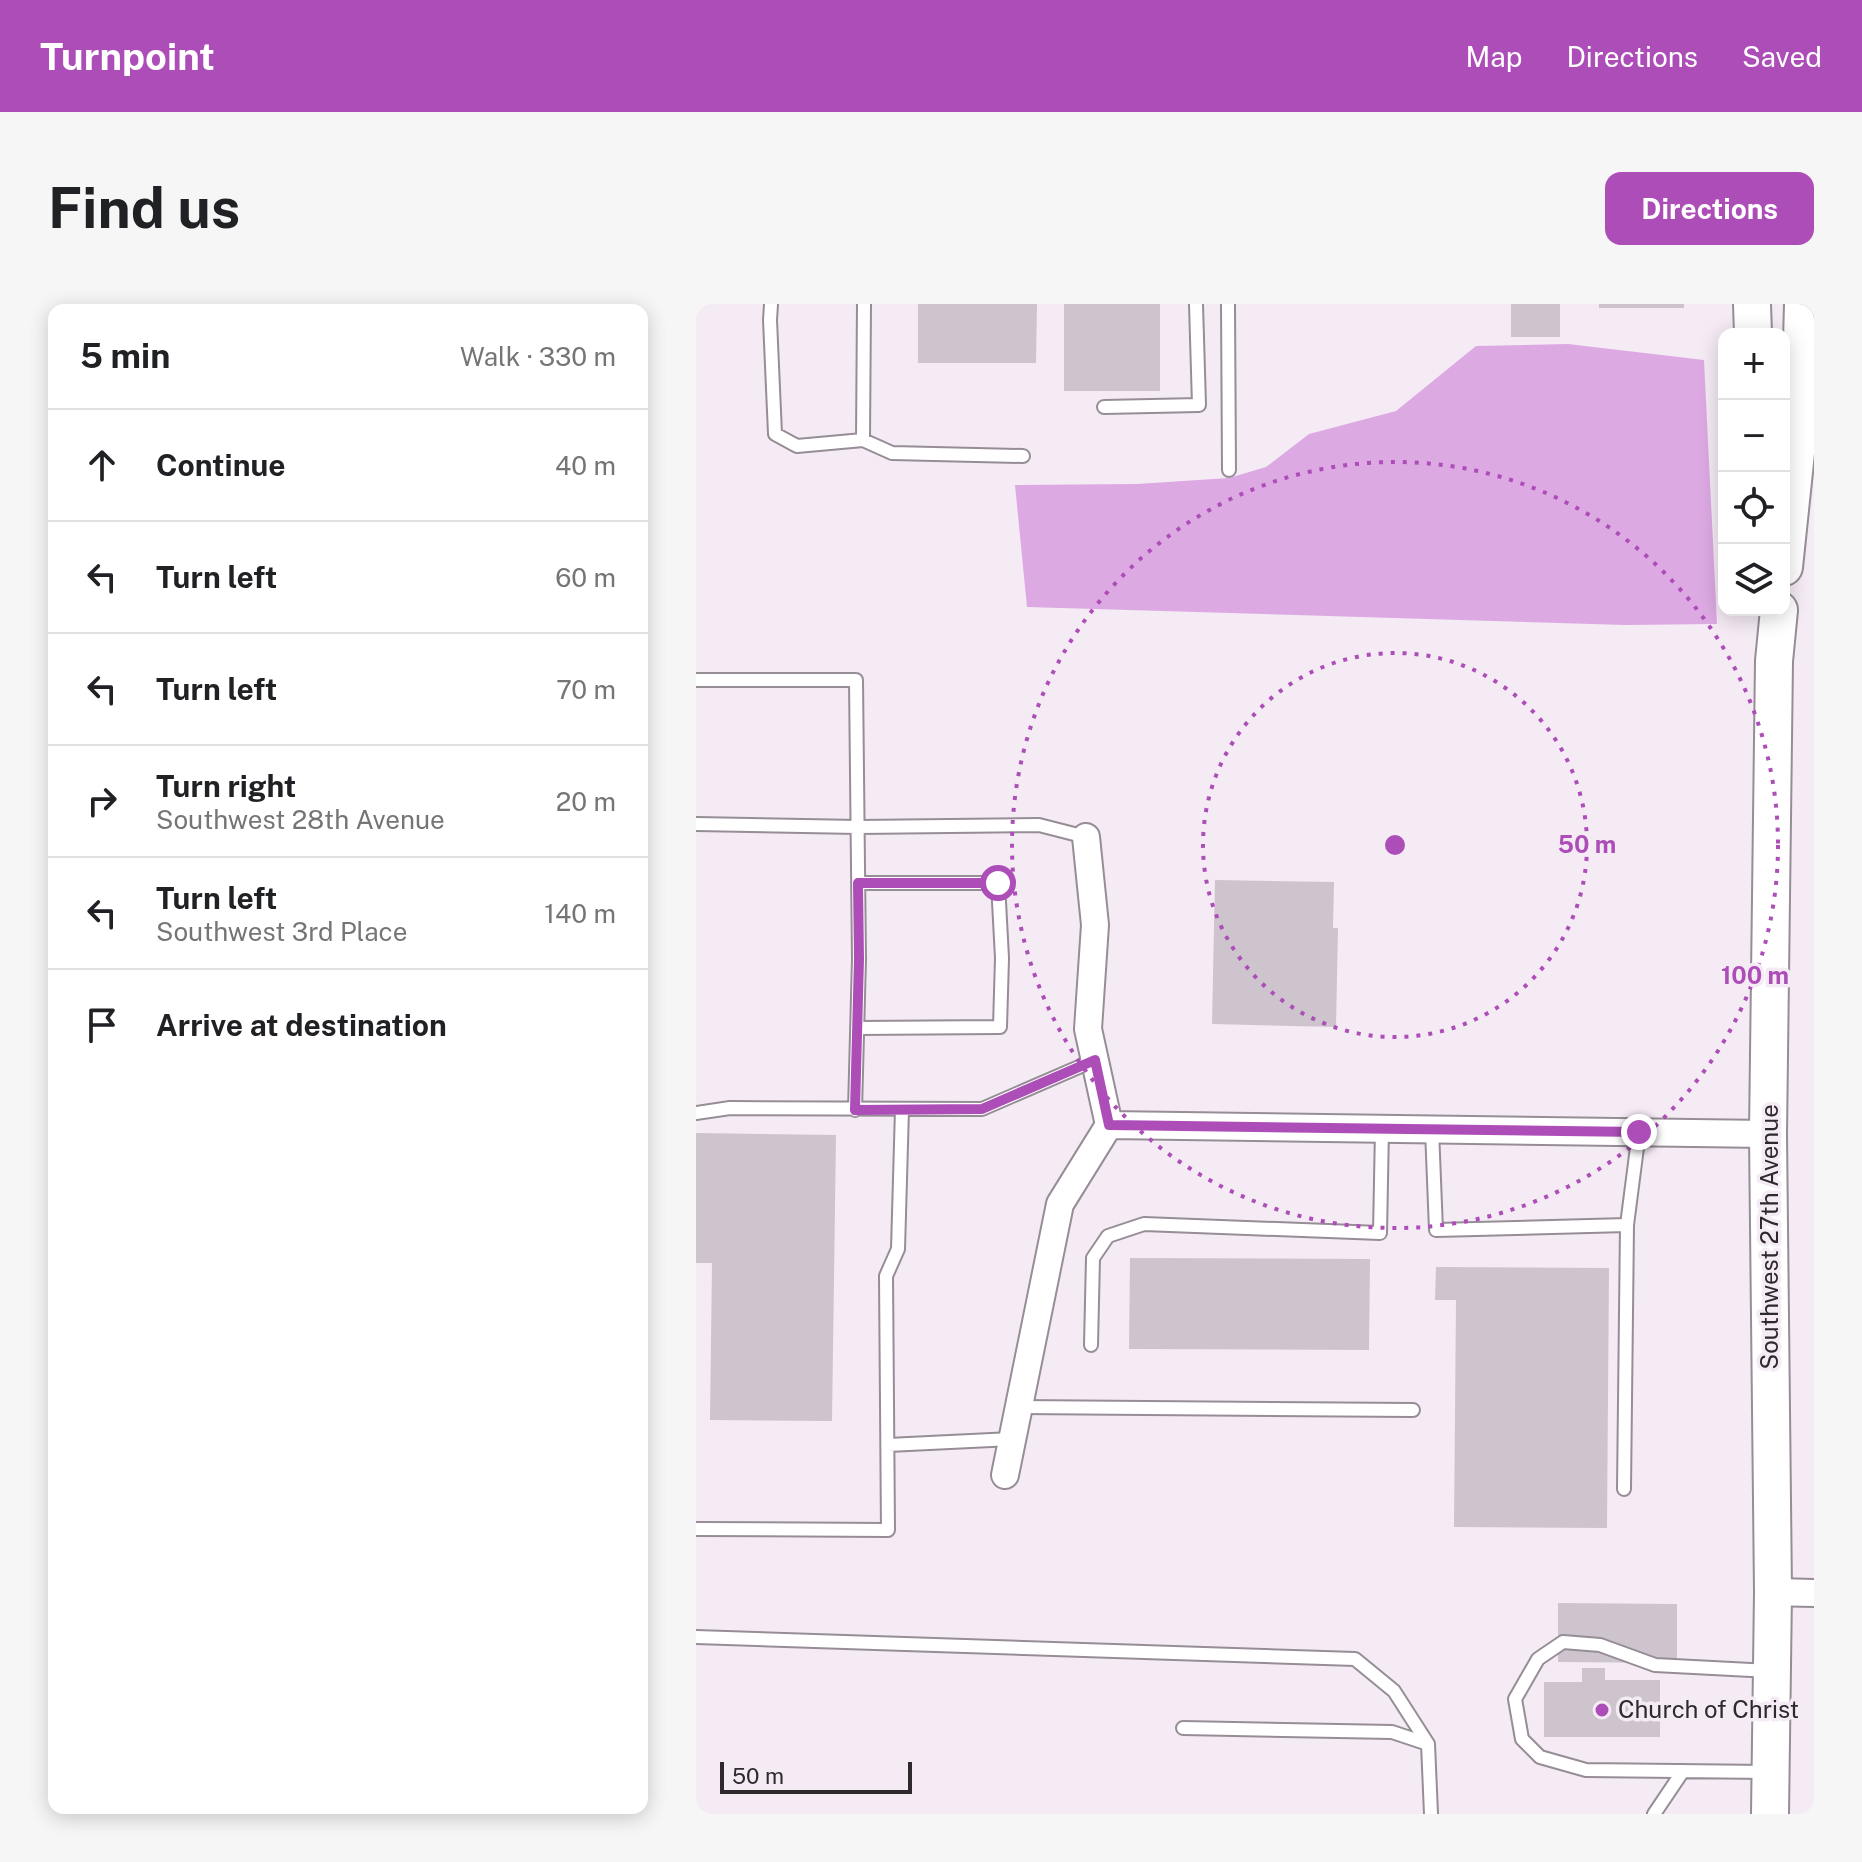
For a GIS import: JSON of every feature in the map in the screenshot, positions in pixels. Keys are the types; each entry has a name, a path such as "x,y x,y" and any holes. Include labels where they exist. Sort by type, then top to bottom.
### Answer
{"main road":[{"path":"1752,304 1753,328"},
{"path":"1786,544 1800,414 1803,304"},
{"name":"Southwest 27th Avenue","path":"1770,616 1774,661"},
{"name":"Southwest 27th Avenue","path":"1770,1814 1773,1592 1768,1134 1774,661 1778,616"}],"street":[{"path":"1005,1475 1060,1204 1109,1125 1088,1029 1095,925 1086,837"},
{"path":"1109,1125 1768,1134"},
{"path":"1773,1592 1814,1593"}],"lane":[{"path":"771,304 775,434 797,446 863,440 892,453 1023,456"},
{"path":"863,440 864,304"},
{"path":"1104,407 1199,405 1196,304"},
{"path":"1228,304 1229,470"},
{"path":"696,680 856,680 859,959 855,1110"},
{"path":"696,824 858,827 1039,825 1086,837"},
{"path":"857,1028 1000,1027 1002,958 998,883 858,883"},
{"path":"696,1113 730,1108 982,1109 1095,1060"},
{"path":"696,1529 888,1530 886,1276 898,1249 902,1109"},
{"path":"1091,1345 1093,1258 1108,1236 1144,1224 1380,1233 1382,1129"},
{"path":"1432,1130 1436,1230 1627,1225"},
{"path":"1624,1489 1627,1225 1639,1132"},
{"path":"1019,1407 1413,1410"},
{"path":"888,1445 1012,1439"},
{"path":"696,1637 1355,1659 1394,1691 1428,1744 1431,1814"},
{"path":"1770,1772 1586,1770 1540,1757 1522,1739 1515,1699 1538,1659 1563,1642 1600,1645 1655,1665 1772,1671"},
{"path":"1183,1728 1392,1732 1428,1744"},
{"path":"1654,1814 1683,1771"}],"shaded area":[{"path":"1568,344 1704,360 1717,624 1625,625 1027,607 1015,485 1137,484 1229,478 1266,467 1309,434 1396,411 1476,346"}],"building":[{"path":"918,304 1037,304 1036,363 918,363"},
{"path":"1064,304 1160,304 1160,391 1064,391"},
{"path":"1511,304 1560,304 1560,337 1511,337"},
{"path":"1599,304 1684,304 1684,308 1599,308"},
{"path":"1215,880 1334,882 1333,928 1338,928 1336,1027 1212,1024"},
{"path":"696,1133 836,1135 832,1421 710,1420 712,1263 696,1263"},
{"path":"1130,1258 1370,1259 1369,1350 1129,1349"},
{"path":"1436,1267 1609,1268 1607,1528 1454,1527 1456,1300 1435,1300"},
{"path":"1558,1603 1677,1604 1677,1663 1558,1662"},
{"name":"Church of Christ","path":"1582,1668 1605,1668 1605,1680 1660,1680 1660,1737 1544,1737 1544,1682 1582,1682"}],"place":[{"name":"Church of Christ","path":"1602,1710"}],"route":[{"path":"998,883 858,883 855,1110 982,1109 1095,1060 1109,1125 1639,1132"}]}
